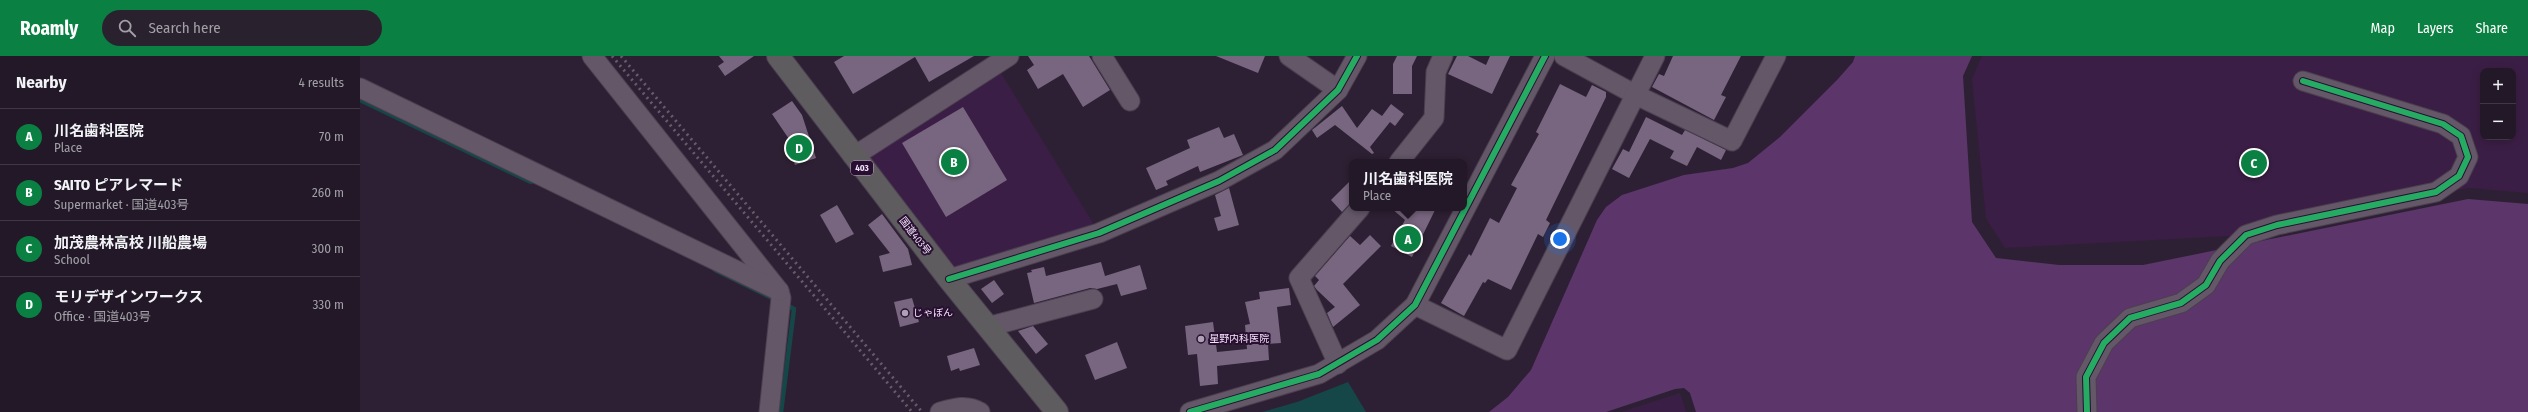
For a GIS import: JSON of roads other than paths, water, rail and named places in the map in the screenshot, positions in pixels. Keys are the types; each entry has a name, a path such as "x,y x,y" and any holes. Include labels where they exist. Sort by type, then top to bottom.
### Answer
{"highway":[{"name":"国道403号","path":"778,56 852,155 949,279 1057,412"}],"street":[{"path":"592,56 779,290 781,298 769,412"},
{"path":"852,155 862,151 1009,56"},
{"path":"1102,56 1130,101"},
{"path":"1289,56 1338,90"},
{"path":"949,279 1099,233 1219,181 1275,150 1338,90 1358,56"},
{"path":"1400,159 1434,118 1436,72 1443,56"},
{"path":"1467,205 1545,56"},
{"path":"1564,56 1636,95 1732,141 1776,56"},
{"path":"1415,305 1507,350 1655,56"},
{"path":"2088,412 2086,377 2104,343 2130,318 2181,303 2206,285 2220,261 2246,235 2277,225 2436,192 2459,176 2468,158 2461,136 2443,124 2303,81"},
{"path":"360,88 779,290"},
{"path":"1338,364 1299,278 1357,211"},
{"path":"1190,412 1319,374 1377,340 1415,305 1464,211"},
{"path":"987,327 1093,299"},
{"path":"940,412 958,407 975,409 980,412"}],"waterway":[{"path":"360,100 531,182"},
{"path":"715,270 776,300"},
{"path":"781,412 794,309 785,304"}],"railway":[{"path":"612,56 912,412"},
{"path":"621,56 922,412"}],"place":[{"name":"モリデザインワークス","path":"799,148"},
{"name":"SAITO ピアレマード","path":"954,162"},
{"name":"加茂農林高校 川船農場","path":"2254,163"},
{"name":"川名歯科医院","path":"1408,239"},
{"name":"じゃぼん","path":"905,313"},
{"name":"星野内科医院","path":"1201,339"}]}
